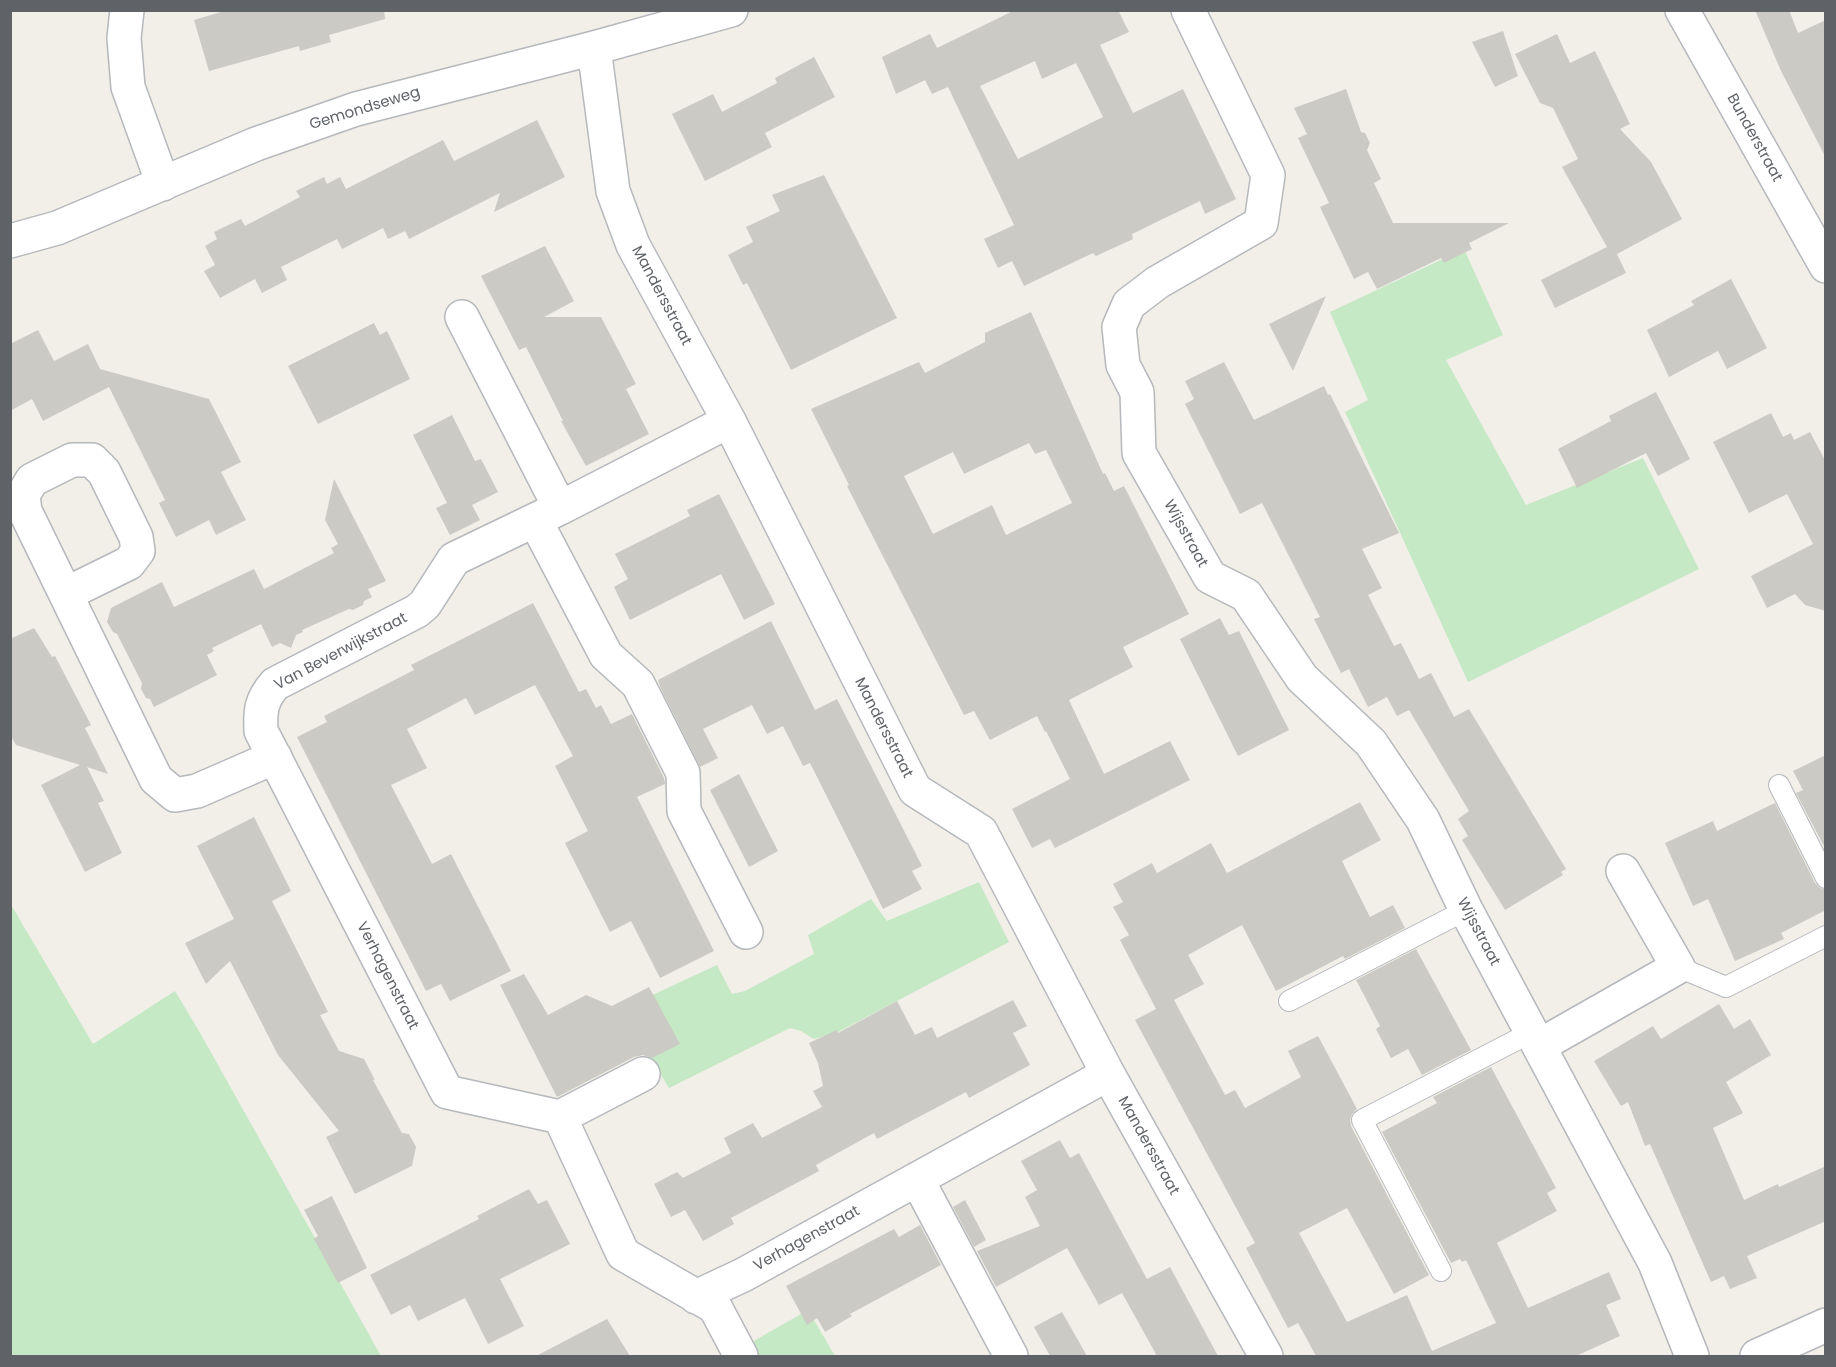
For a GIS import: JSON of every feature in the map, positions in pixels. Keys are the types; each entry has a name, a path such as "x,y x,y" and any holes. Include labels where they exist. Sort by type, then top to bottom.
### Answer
{"street":[{"path":"127,10 124,38 128,87 163,184"},
{"name":"Gemondseweg","path":"10,241 57,228 256,144 356,109 731,10"},
{"name":"Wijsstraat","path":"1188,10 1268,175 1261,223 1158,282 1129,304 1119,327 1123,365 1137,392 1139,453 1209,578 1246,595 1302,678 1371,743 1423,820 1466,910 1655,1263 1692,1356"},
{"name":"Bunderstraat","path":"1682,10 1826,266"},
{"name":"Mandersstraat","path":"594,48 613,191 633,244 729,421 915,790 981,832 1108,1074 1266,1356"},
{"path":"462,317 606,655 638,684 683,773 684,811 746,932"},
{"name":"Van Beverwijkstraat","path":"275,757 261,731 260,714 265,695 274,684 417,611 425,603 454,559 729,421"},
{"path":"66,594 156,778 175,795 197,791 275,757"},
{"name":"Verhagenstraat","path":"275,757 447,1092 560,1117"},
{"path":"1535,1039 1678,967 1623,871"},
{"path":"643,1074 560,1117 624,1254 715,1307 741,1356"},
{"name":"Verhagenstraat","path":"696,1297 743,1275 1108,1074"},
{"path":"917,1179 1011,1356"},
{"path":"1757,1356 1826,1325"}],"lane":[{"path":"1779,785 1826,878"},
{"path":"1289,1001 1466,910"},
{"path":"1678,967 1726,987 1826,936"},
{"path":"1441,1271 1362,1120 1535,1039"}],"green space":[{"path":"1464,249 1503,335 1446,360 1526,505 1643,458 1699,569 1468,682 1345,412 1368,400 1330,312"},
{"path":"979,882 1009,942 836,1033 814,1039 801,1031 790,1028 669,1088 645,1049 635,1003 717,965 732,994 745,991 814,954 808,935 871,899 887,921"},
{"path":"10,903 93,1044 175,991 381,1356 11,1356"},
{"path":"808,1310 835,1356 751,1356 745,1346"}],"building":[{"path":"228,10 384,10 385,19 329,35 331,42 300,51 299,46 209,71 194,20"},
{"path":"1015,10 1118,10 1129,32 1100,45 1133,113 1183,89 1236,199 1205,214 1200,201 1132,234 1133,239 1096,256 1093,253 1024,286 1012,261 998,268 984,239 1014,225 948,87 932,94 925,80 896,94 882,57 930,34 937,48","holes":["1035,61 1042,79 1076,63 1103,117 1018,159 980,86"]},
{"path":"1755,10 1789,10 1798,33 1826,20 1826,158 1781,71"},
{"path":"1503,31 1518,76 1495,87 1472,42"},
{"path":"1557,34 1570,63 1595,51 1630,124 1620,129 1651,162 1682,219 1617,254 1626,273 1555,308 1541,280 1607,247 1562,167 1578,159 1553,108 1540,103 1515,54"},
{"path":"814,57 835,97 765,133 772,147 705,181 672,114 713,94 722,112 777,83 775,78"},
{"path":"1346,89 1361,132 1365,133 1370,143 1367,150 1381,179 1374,183 1393,223 1509,223 1469,243 1472,249 1444,263 1441,258 1377,289 1368,272 1354,279 1320,207 1329,203 1298,138 1307,134 1294,108"},
{"path":"537,120 565,177 494,212 500,193 409,239 405,231 388,239 383,228 342,249 337,239 281,267 287,280 262,293 255,279 220,298 204,271 215,265 205,246 217,239 214,232 241,219 245,226 300,197 296,191 324,177 327,184 340,177 346,189 443,140 454,161"},
{"path":"824,175 897,318 791,370 747,283 743,285 728,255 753,242 746,227 780,211 772,195"},
{"path":"545,246 574,301 544,317 601,317 636,384 626,389 649,434 586,466 561,421 563,421 526,347 519,350 481,276"},
{"path":"1731,279 1767,348 1727,369 1718,351 1669,377 1647,330 1694,305 1691,301"},
{"path":"1326,296 1293,371 1269,324"},
{"path":"1031,312 1103,474 1105,473 1114,491 1124,486 1189,614 1123,647 1133,667 1069,700 1104,774 1170,741 1190,780 1055,848 1050,839 1032,848 1012,809 1070,779 1046,731 1037,716 990,740 974,711 964,715 847,486 849,485 811,409 919,362 925,373 985,342 985,333","holes":["1029,443 1035,454 1046,450 1072,503 1006,535 992,505 933,534 904,476 953,452 964,474"]},
{"path":"374,323 380,335 387,331 410,379 318,424 288,366"},
{"path":"38,330 54,361 88,344 100,369 209,399 241,462 221,472 246,520 216,535 209,520 176,537 159,503 165,500 109,387 43,421 32,399 10,411 10,344"},
{"path":"1224,362 1254,420 1324,386 1328,395 1330,394 1399,533 1362,549 1382,588 1368,595 1394,646 1401,643 1419,679 1431,673 1454,717 1469,709 1566,869 1561,872 1563,875 1505,910 1462,840 1468,836 1458,819 1469,811 1409,710 1397,716 1387,697 1368,707 1349,669 1341,673 1314,619 1320,617 1262,503 1240,514 1185,404 1194,399 1185,381"},
{"path":"1656,392 1690,459 1658,476 1646,453 1577,488 1558,449 1611,421 1609,416"},
{"path":"1771,413 1783,437 1791,433 1794,440 1810,432 1826,462 1826,611 1805,605 1795,594 1767,608 1751,576 1813,544 1787,494 1749,513 1713,442"},
{"path":"452,415 475,461 481,459 498,492 472,505 480,520 450,535 436,508 447,503 413,435"},
{"path":"334,479 386,581 368,589 372,597 364,601 363,605 302,630 303,632 296,635 291,648 280,643 272,647 261,624 212,648 214,651 207,655 217,675 154,707 141,689 142,683 117,634 107,622 111,608 162,582 174,607 254,569 264,589 334,553 331,548 338,544 325,520"},
{"path":"719,494 775,604 744,620 721,574 630,620 614,587 628,579 615,554 690,516 687,510"},
{"path":"533,603 579,692 586,689 596,708 601,705 611,724 632,714 665,784 637,797 714,951 660,978 631,921 610,932 565,843 588,831 555,766 573,756 535,685 475,715 466,698 407,729 427,768 391,785 432,864 451,854 511,971 450,1001 441,984 426,991 297,737 327,722 324,716 414,670 411,665"},
{"path":"1220,618 1229,635 1239,631 1289,730 1238,756 1180,639"},
{"path":"771,621 815,710 837,699 922,866 912,871 922,889 883,909 810,763 803,766 783,726 767,734 752,705 703,729 718,758 700,767 661,689 658,680"},
{"path":"34,628 52,657 55,656 91,725 85,728 108,774 87,767 104,801 98,803 122,853 85,872 41,785 80,765 16,745 10,735 10,639"},
{"path":"1826,755 1826,850 1796,793 1803,790 1793,771"},
{"path":"739,774 778,851 749,867 710,790"},
{"path":"1360,802 1381,840 1342,861 1370,917 1393,905 1405,928 1345,959 1343,956 1276,991 1242,925 1188,955 1204,984 1174,1000 1225,1095 1235,1090 1245,1108 1301,1077 1288,1051 1318,1036 1357,1109 1352,1114 1351,1126 1429,1275 1394,1294 1347,1208 1299,1233 1347,1322 1407,1295 1432,1351 1496,1323 1466,1260 1462,1262 1460,1259 1451,1263 1382,1132 1437,1103 1433,1097 1491,1067 1556,1188 1547,1193 1557,1211 1497,1243 1528,1308 1609,1272 1621,1299 1606,1305 1620,1336 1576,1356 1316,1356 1298,1323 1288,1328 1246,1248 1255,1243 1135,1020 1156,1009 1120,940 1129,935 1113,907 1123,902 1113,884 1152,863 1157,873 1211,843 1227,873"},
{"path":"1775,803 1815,883 1826,890 1826,910 1781,933 1784,939 1735,961 1708,899 1693,906 1665,843 1713,821 1717,831"},
{"path":"254,817 291,891 272,901 328,1012 320,1015 339,1051 364,1059 402,1133 409,1134 416,1147 412,1166 355,1194 326,1137 339,1131 278,1055 230,961 206,984 185,943 234,919 197,846"},
{"path":"1416,949 1471,1050 1422,1075 1408,1049 1391,1058 1376,1029 1380,1026 1356,980"},
{"path":"524,974 548,1015 586,995 612,1006 649,987 680,1044 652,1058 643,1055 634,1057 557,1097 500,985"},
{"path":"1013,1000 1027,1026 1013,1033 1030,1065 969,1098 966,1092 877,1139 874,1133 816,1165 819,1171 731,1218 734,1224 703,1241 685,1210 671,1217 654,1184 677,1172 683,1178 731,1153 724,1138 753,1123 762,1138 822,1107 813,1091 823,1086 818,1063 809,1043 837,1030 838,1033 897,1001 915,1035 932,1027 937,1038"},
{"path":"1719,1004 1734,1029 1750,1019 1771,1055 1726,1082 1743,1113 1713,1128 1744,1200 1826,1166 1826,1221 1747,1256 1757,1278 1730,1289 1724,1276 1711,1282 1650,1144 1645,1146 1628,1102 1621,1106 1594,1061 1653,1026 1661,1039"},
{"path":"1060,1140 1070,1158 1079,1153 1147,1279 1170,1267 1218,1356 1157,1356 1122,1293 1099,1305 1067,1248 996,1287 977,1251 1040,1226 1025,1197 1037,1190 1021,1161"},
{"path":"529,1189 538,1204 547,1200 570,1244 500,1279 524,1326 488,1344 465,1298 418,1321 410,1305 391,1315 370,1275 479,1219 477,1216"},
{"path":"332,1196 367,1268 338,1283 314,1239 318,1236 304,1210"},
{"path":"965,1200 986,1240 974,1247 953,1207"},
{"path":"920,1225 941,1265 850,1314 852,1316 825,1332 817,1318 807,1325 786,1286 894,1229 899,1237"},
{"path":"1062,1312 1087,1356 1050,1356 1034,1327"},
{"path":"607,1319 630,1356 536,1356"}]}
